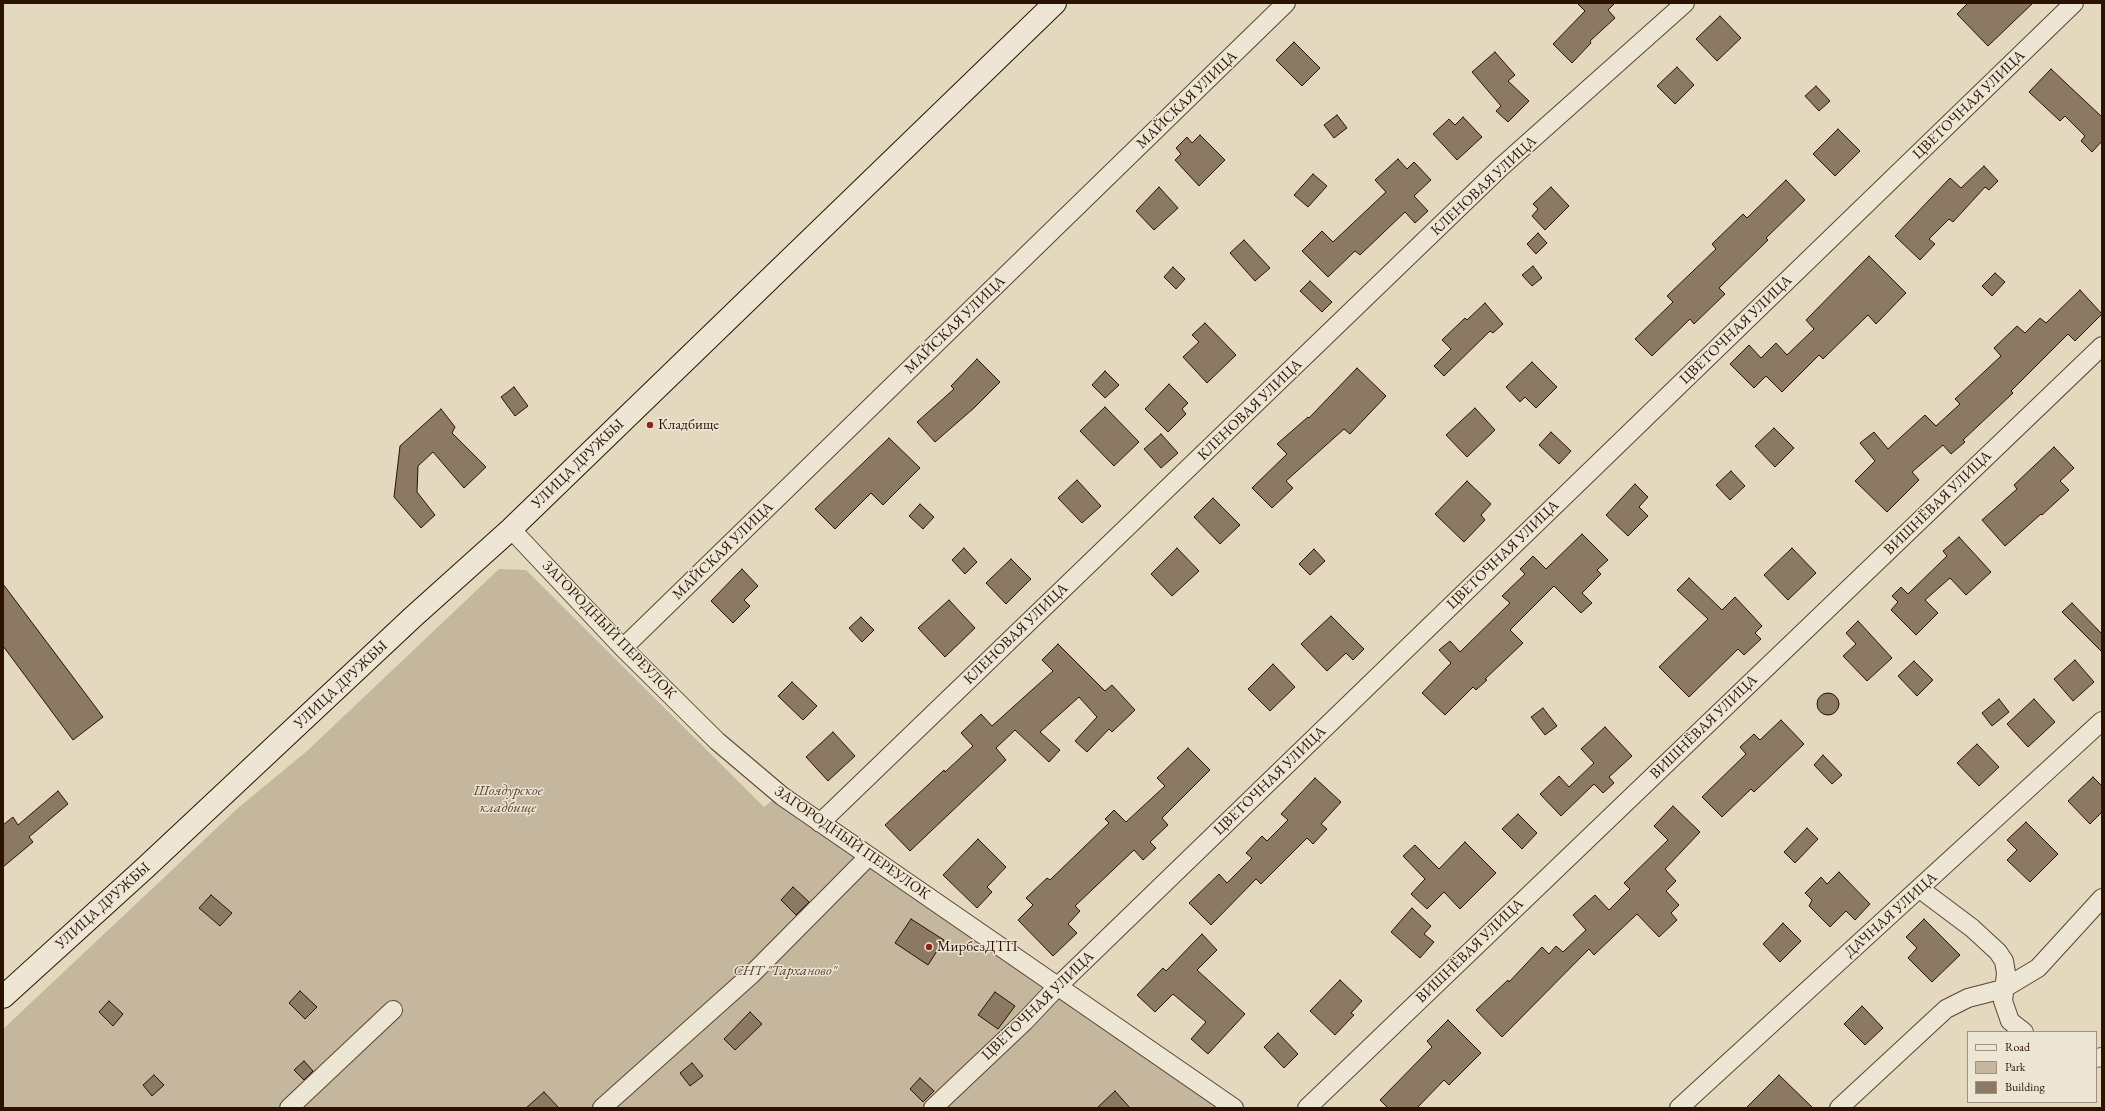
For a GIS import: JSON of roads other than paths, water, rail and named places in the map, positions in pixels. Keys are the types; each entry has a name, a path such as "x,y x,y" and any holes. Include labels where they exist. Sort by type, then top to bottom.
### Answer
{"main road":[{"name":"УЛИЦА ДРУЖБЫ","path":"3,997 145,868 413,617 511,529 1055,3"}],"street":[{"name":"МАЙСКАЯ УЛИЦА","path":"624,648 1286,3"},
{"name":"КЛЕНОВАЯ УЛИЦА","path":"820,823 1502,167 1685,3"},
{"name":"ЦВЕТОЧНАЯ УЛИЦА","path":"933,1108 1025,1021 1057,988 2074,3"},
{"name":"ВИШНЁВАЯ УЛИЦА","path":"1306,1108 2102,346"},
{"name":"ЗАГОРОДНЫЙ ПЕРЕУЛОК","path":"511,529 624,648 717,741 782,796 1057,988 1234,1108"},
{"name":"ДАЧНАЯ УЛИЦА","path":"1678,1108 1710,1077 1920,889 2102,721"},
{"path":"602,1108 752,974 869,856"},
{"path":"1920,889 1972,928 1998,952 2004,961 2004,1001 2010,1021 2023,1031"},
{"path":"1839,1108 1946,1009 1968,998 2004,989 2038,968 2102,898"},
{"path":"289,1108 393,1010"}],"place":[{"name":"Кладбище","path":"650,425"},
{"name":"МирбезДТП","path":"929,947"}],"park label":[{"name":"Шоядурское кладбище","path":"508,800"},
{"name":"СНТ \"Тарханово\"","path":"785,971"}]}
